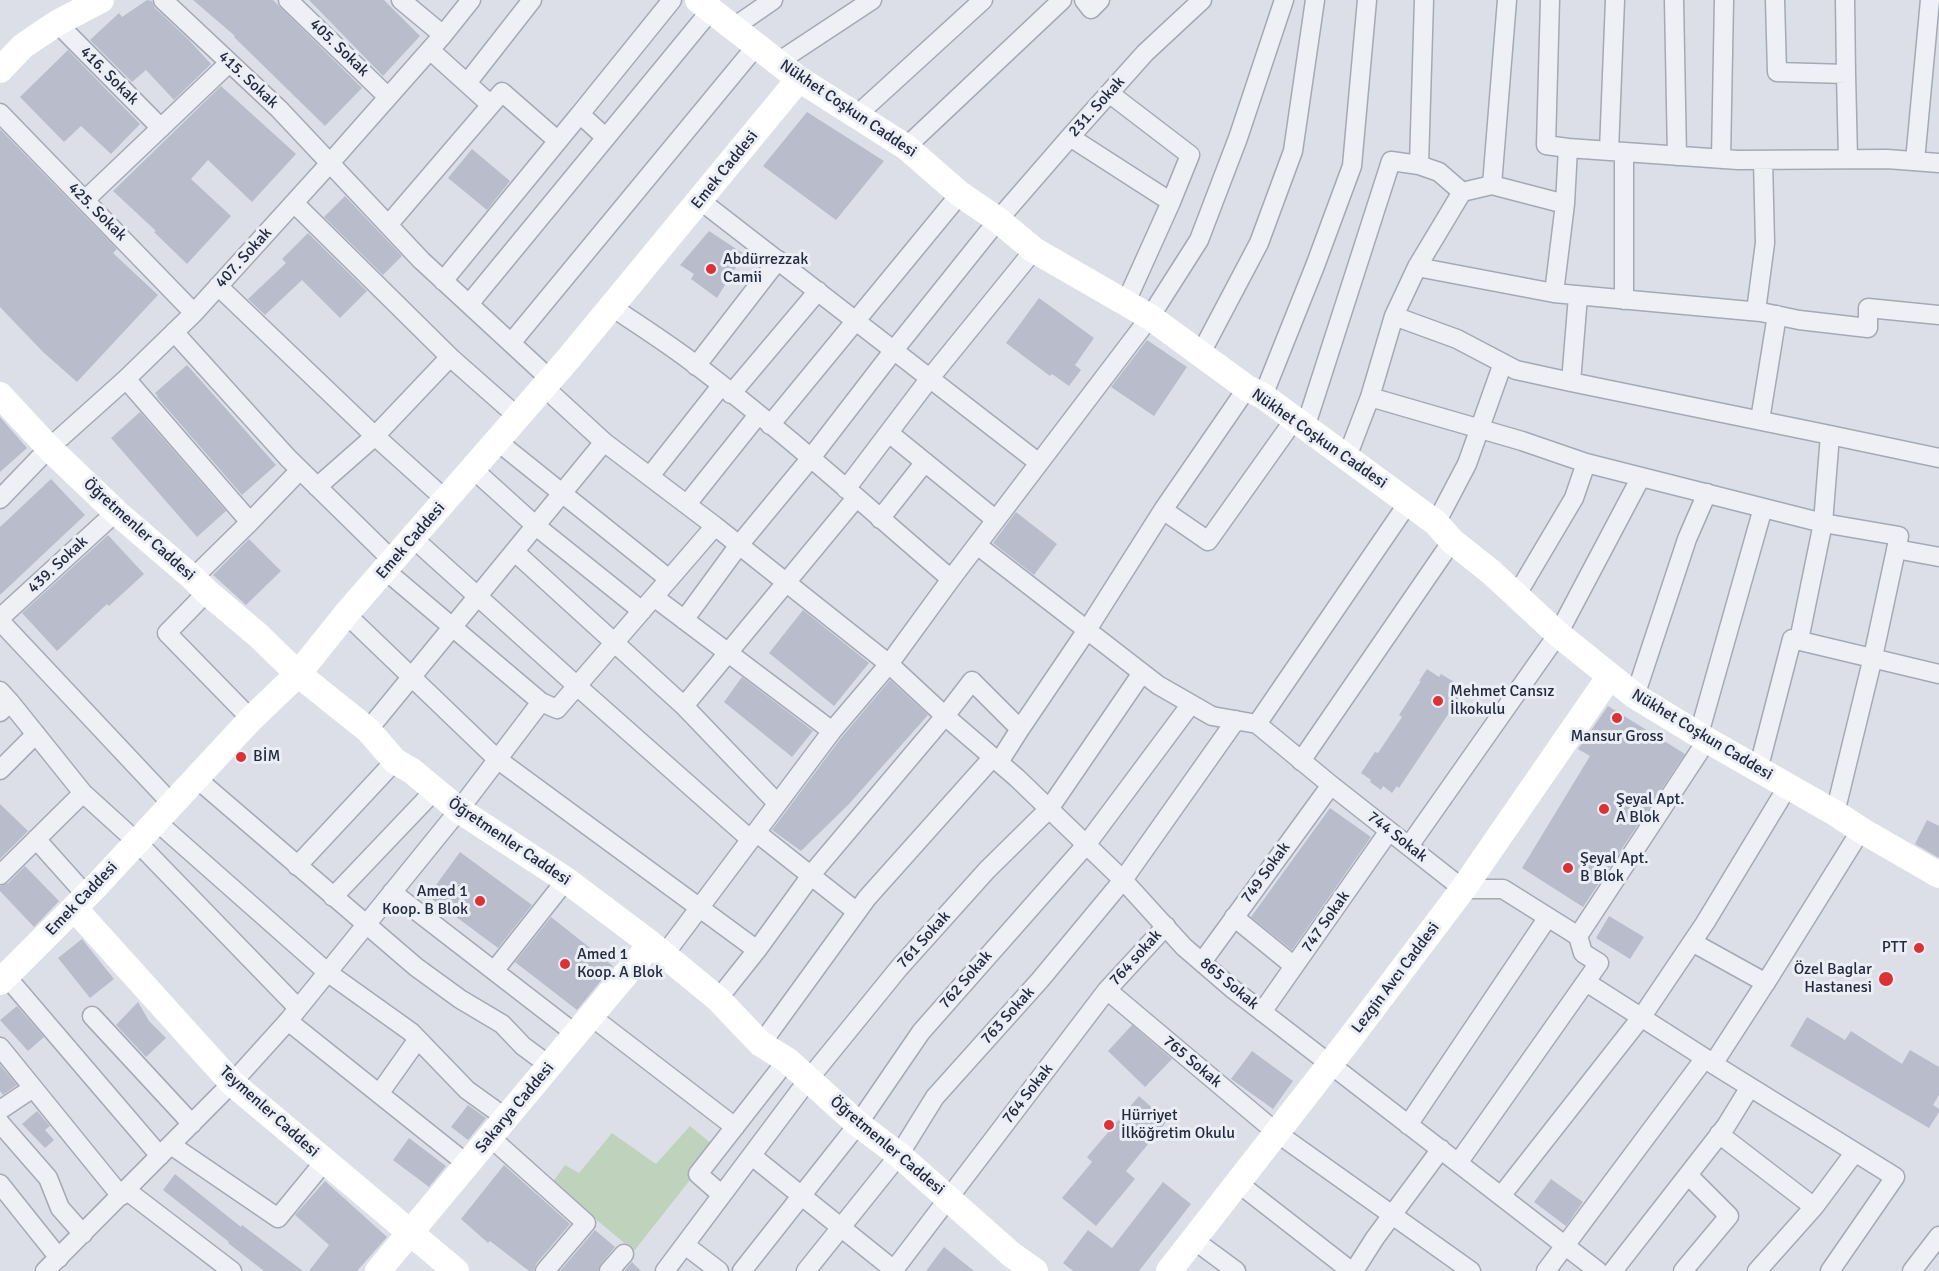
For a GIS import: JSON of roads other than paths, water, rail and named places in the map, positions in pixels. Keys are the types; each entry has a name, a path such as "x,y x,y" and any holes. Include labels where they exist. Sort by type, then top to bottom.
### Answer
{"street":[{"path":"0,46 15,32 68,0"},
{"path":"0,70 23,46 57,23 101,0"},
{"name":"415. Sokak","path":"164,0 279,109 388,225 511,343 604,442"},
{"name":"405. Sokak","path":"288,0 388,97"},
{"path":"402,0 443,35"},
{"name":"407. Sokak","path":"0,499 49,448 126,379 194,313 330,163 471,0"},
{"path":"467,83 532,0"},
{"path":"443,280 672,0"},
{"path":"734,27 773,0"},
{"path":"778,62 872,0"},
{"path":"858,115 983,0"},
{"path":"906,147 1062,0"},
{"path":"1084,0 1091,9 1100,0"},
{"name":"231. Sokak","path":"684,620 739,545 810,459 998,220 1145,53 1202,0"},
{"path":"658,950 699,909 832,731 889,664 1150,317 1199,240 1238,138 1284,0"},
{"path":"1201,353 1259,243 1293,152 1315,0"},
{"path":"761,1044 867,898 996,760 1020,729 1087,630 1163,510 1255,392 1315,266 1352,166 1367,0"},
{"path":"1419,165 1424,0"},
{"path":"1492,185 1507,0"},
{"path":"1550,0 1546,145 1721,159 1887,159 1939,163"},
{"path":"1615,0 1617,152 1624,300"},
{"path":"1674,0 1677,156"},
{"path":"1721,159 1724,0"},
{"path":"1775,0 1777,72 1846,74"},
{"path":"1845,0 1848,159"},
{"path":"1915,161 1930,0"},
{"path":"469,304 606,138 705,5"},
{"name":"Nükhet Coşkun Caddesi","path":"705,5 799,79 906,147 960,194 998,220 1034,250 1150,317 1347,457 1444,532 1558,634 1635,696 1939,875"},
{"name":"416. Sokak","path":"57,23 161,128"},
{"path":"511,343 757,45"},
{"path":"430,50 491,105"},
{"path":"85,200 229,63"},
{"name":"Emek Caddesi","path":"3,979 80,902 251,719 298,674 346,614 612,307 799,79"},
{"path":"388,225 502,92 558,141"},
{"path":"1110,93 1190,155 1126,302"},
{"name":"425. Sokak","path":"0,113 194,313"},
{"path":"580,114 606,138"},
{"path":"1070,137 1171,202"},
{"path":"1554,293 1565,204 1568,148"},
{"path":"1756,311 1765,243 1763,160"},
{"path":"1163,510 1209,541 1300,424 1391,161 1419,165 1439,172 1462,192"},
{"path":"1347,457 1370,397 1394,316 1417,267 1462,192 1492,185 1565,204"},
{"path":"687,504 855,320 960,194"},
{"path":"701,201 1039,463"},
{"path":"294,203 450,357 518,417"},
{"path":"684,706 787,583 851,494 889,433 930,378 1034,250"},
{"path":"696,366 778,260"},
{"path":"1417,267 1554,293 1756,311 1799,320 1868,327 1868,308 1939,315"},
{"path":"218,286 375,436 446,500"},
{"path":"650,476 818,291"},
{"path":"1571,382 1578,296"},
{"path":"612,307 696,366 764,420 951,579"},
{"path":"1761,420 1777,315"},
{"path":"1394,316 1457,339 1516,370 1939,458"},
{"path":"174,332 389,566 452,628 541,702 557,709 715,526"},
{"path":"317,487 375,436 450,357"},
{"path":"1301,760 1444,532 1503,363"},
{"path":"126,379 250,522"},
{"name":"Öğretmenler Caddesi","path":"0,395 49,448 116,512 259,636 298,674 368,730 395,761 412,771 459,810 566,880 658,950 718,999 761,1044 787,1060 858,1124 899,1155 1012,1255 1035,1271"},
{"path":"1370,397 1522,441 1586,463 1823,523 1899,536 1874,657 1835,813"},
{"path":"889,433 996,520"},
{"path":"1798,640 1823,523 1830,435"},
{"path":"497,441 669,579"},
{"path":"368,730 604,442"},
{"name":"865 Sokak","path":"604,442 687,504 889,664 1049,809 1123,880 1184,947 1262,1012 1598,1271"},
{"path":"880,519 925,462"},
{"path":"1516,596 1574,498 1586,463"},
{"path":"473,469 536,526 648,604 684,620 832,731"},
{"path":"251,719 167,633 200,585 250,522 300,470"},
{"path":"1408,846 1558,634 1641,477"},
{"path":"1635,696 1687,539 1707,493"},
{"path":"977,545 1158,685 1212,716 1257,724 1408,503"},
{"path":"1578,936 1703,737 1763,508"},
{"name":"439. Sokak","path":"0,620 116,512"},
{"path":"413,538 577,686 754,836 810,875 857,912"},
{"path":"1896,549 1939,557"},
{"path":"515,552 684,706 777,803"},
{"path":"346,614 498,759 757,950"},
{"path":"0,620 164,812 327,972 411,1032 467,1090 498,1128 586,1223 544,1271"},
{"path":"1758,770 1792,639 1939,674"},
{"name":"761 Sokak","path":"665,1271 808,1080 898,968 987,870 1049,809 1142,673"},
{"name":"Lezgin Avcı Caddesi","path":"1169,1271 1330,1065 1463,888 1610,676"},
{"path":"718,999 757,950 810,875 972,681 1020,729"},
{"path":"3,702 36,734 83,793 137,842 293,1014 379,1094 467,1164"},
{"path":"0,1184 54,1266 82,1234 232,1083 293,1014 459,810 541,702"},
{"name":"762 Sokak","path":"742,1271 858,1124 921,1032 1086,845 1191,704"},
{"name":"763 Sokak","path":"806,1271 899,1155 935,1097 1040,980 1123,880 1236,720"},
{"name":"744 Sokak","path":"1257,724 1463,888"},
{"path":"0,770 36,734"},
{"path":"297,866 395,761"},
{"path":"196,778 416,967 460,999 502,1024 523,1046 550,1066"},
{"name":"749 Sokak","path":"1202,962 1331,785"},
{"path":"1501,1196 1640,1018 1692,942 1788,786"},
{"path":"333,897 435,791"},
{"path":"0,875 83,793"},
{"path":"1546,1271 1709,1061 1766,983 1861,830"},
{"name":"747 Sokak","path":"1262,1012 1389,831"},
{"path":"36,839 80,902"},
{"path":"494,971 566,880"},
{"path":"1458,1163 1599,963 1583,952 1578,936 1503,889 1463,888"},
{"path":"392,891 494,971 584,1026 735,1127"},
{"name":"Teymenler Caddesi","path":"80,902 232,1083 456,1271"},
{"path":"1234,917 1294,966"},
{"path":"1408,1125 1548,917"},
{"name":"764 sokak","path":"1107,990 1166,926"},
{"path":"1692,942 1766,983"},
{"name":"Sakarya Caddesi","path":"378,1271 584,1026 658,950"},
{"path":"3,979 165,1151 279,1218 324,1162"},
{"path":"1586,982 1895,1177 1830,1271"},
{"name":"765 Sokak","path":"1107,990 1277,1133 1471,1271"},
{"name":"764 Sokak","path":"894,1270 1107,990"},
{"path":"92,1016 192,1124"},
{"path":"379,1094 418,1039"},
{"path":"0,1047 124,1193 225,1269"},
{"path":"722,1195 698,1174 787,1060"},
{"path":"1613,1271 1719,1134 1750,1087"},
{"path":"0,1110 33,1088"},
{"path":"0,1123 48,1178 60,1208 82,1234"},
{"path":"1719,1134 1814,1207"},
{"path":"1238,1183 1352,1271 1441,1149"},
{"path":"1757,1271 1814,1207 1855,1152"},
{"path":"752,1156 894,1270"},
{"path":"1683,1271 1728,1216 1688,1175"},
{"path":"1912,1271 1939,1236"},
{"path":"1194,1240 1236,1271"},
{"path":"684,1245 719,1271"},
{"path":"609,1271 624,1254"}],"place":[{"name":"Abdürrezzak Camii","path":"711,269"},
{"name":"Mehmet Cansız İlkokulu","path":"1438,701"},
{"name":"Mansur Gross","path":"1617,718"},
{"name":"BİM","path":"241,757"},
{"name":"Şeyal Apt. A Blok","path":"1604,809"},
{"name":"Şeyal Apt. B Blok","path":"1568,868"},
{"name":"Amed 1 Koop. B Blok","path":"480,901"},
{"name":"PTT","path":"1919,948"},
{"name":"Amed 1 Koop. A Blok","path":"565,964"},
{"name":"Özel Baglar Hastanesi","path":"1886,979"},
{"name":"Hürriyet İlköğretim Okulu","path":"1109,1125"}]}
